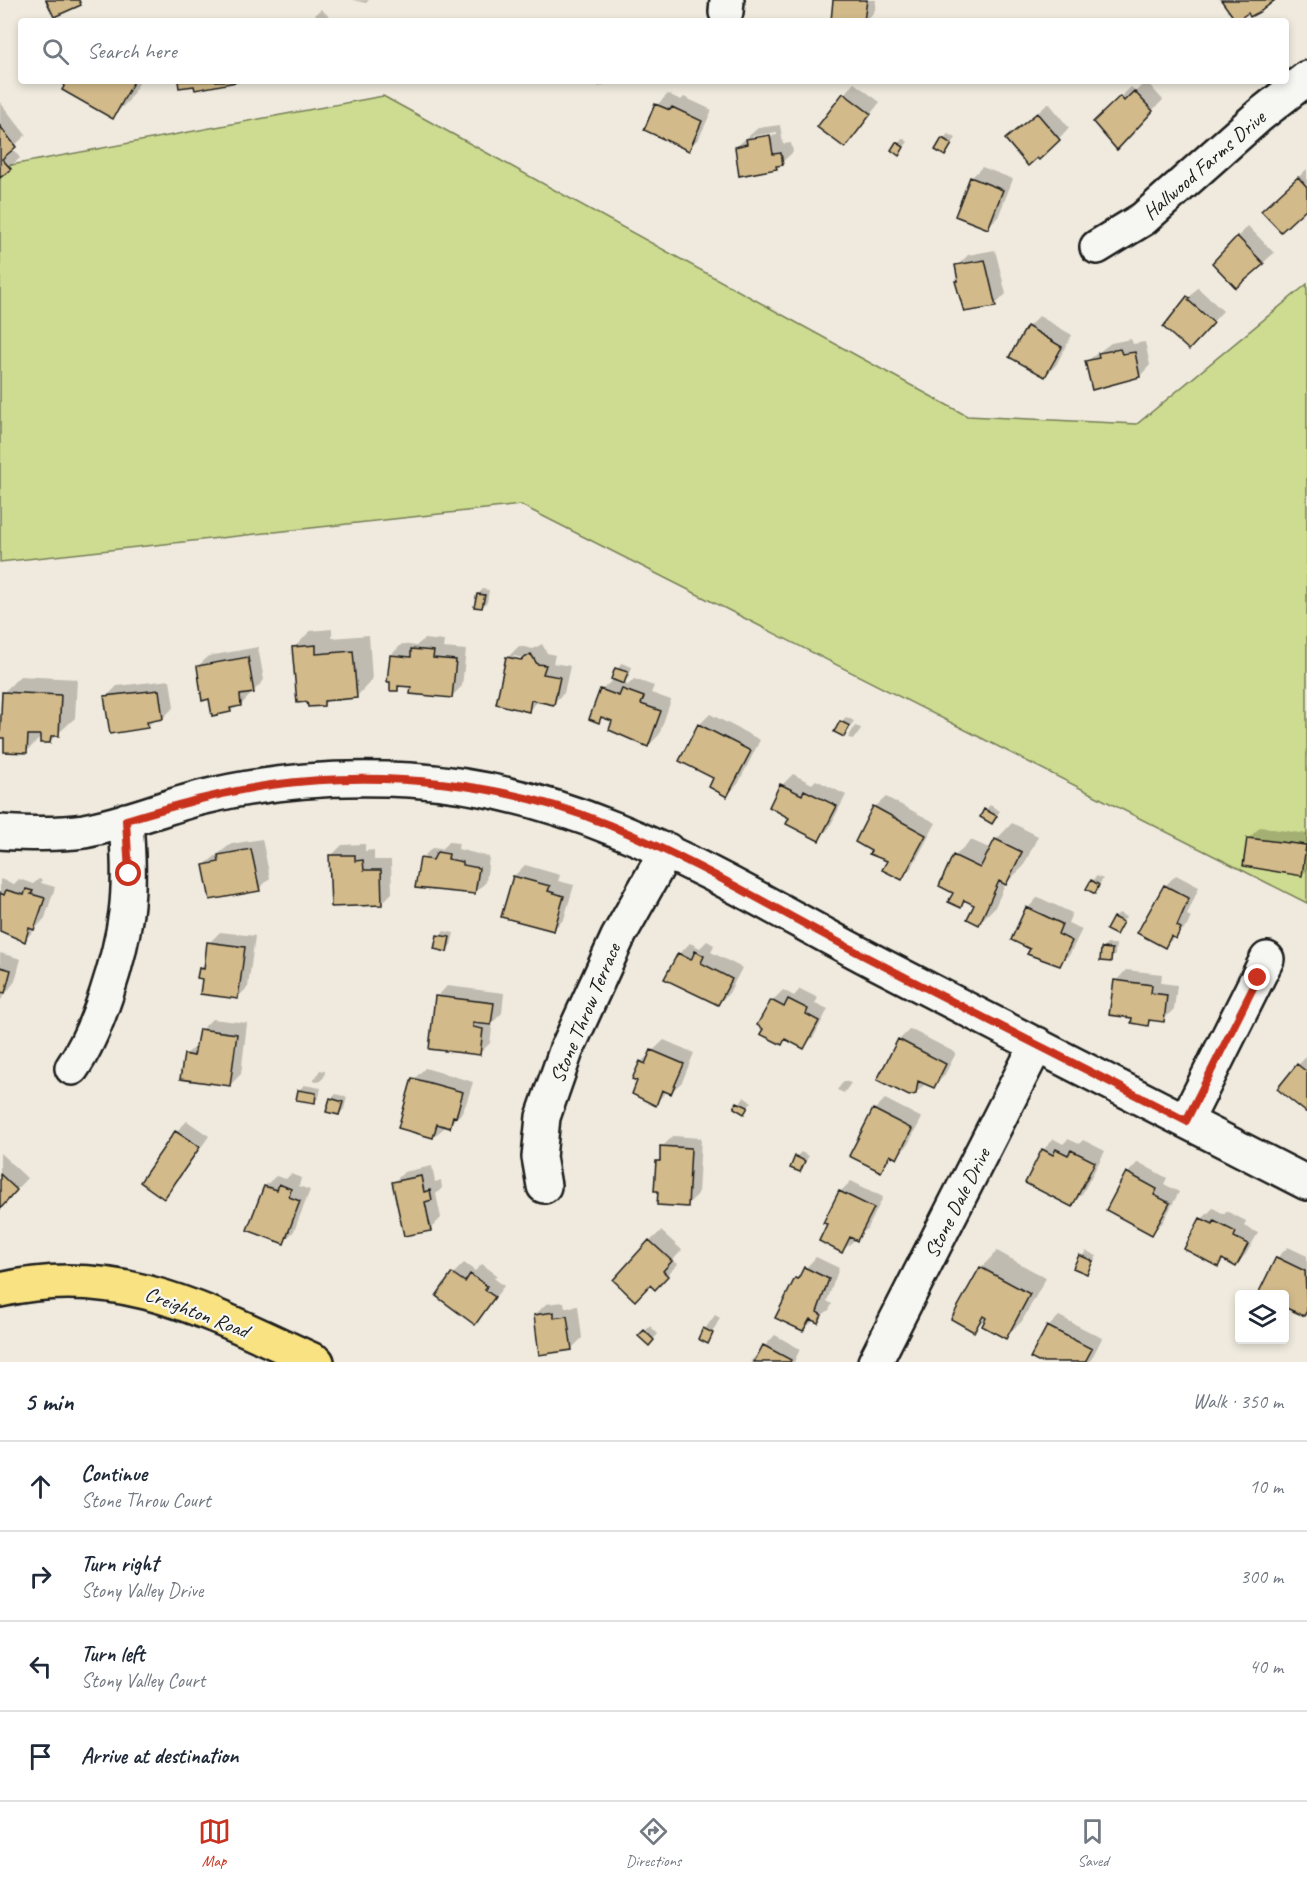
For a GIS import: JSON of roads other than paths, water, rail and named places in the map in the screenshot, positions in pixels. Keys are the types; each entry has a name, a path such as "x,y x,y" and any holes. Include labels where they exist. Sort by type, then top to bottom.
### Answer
{"main road":[{"name":"Creighton Road","path":"0,1290 48,1282 98,1281 144,1290 194,1306 317,1362"}],"street":[{"name":"Hallwood Farms Drive","path":"1097,247 1143,219 1260,115 1307,78"},
{"path":"0,832 50,834 84,831 201,798 271,785 340,779 411,780 481,789 539,802 606,824 667,850 881,965 1307,1183"},
{"path":"72,1068 84,1051 107,989 126,914 129,874 126,820"},
{"name":"Stone Throw Terrace","path":"544,1186 539,1157 543,1117 566,1051 618,937 667,850"},
{"path":"1186,1121 1267,959"},
{"name":"Stone Dale Drive","path":"875,1362 1037,1044"}]}
